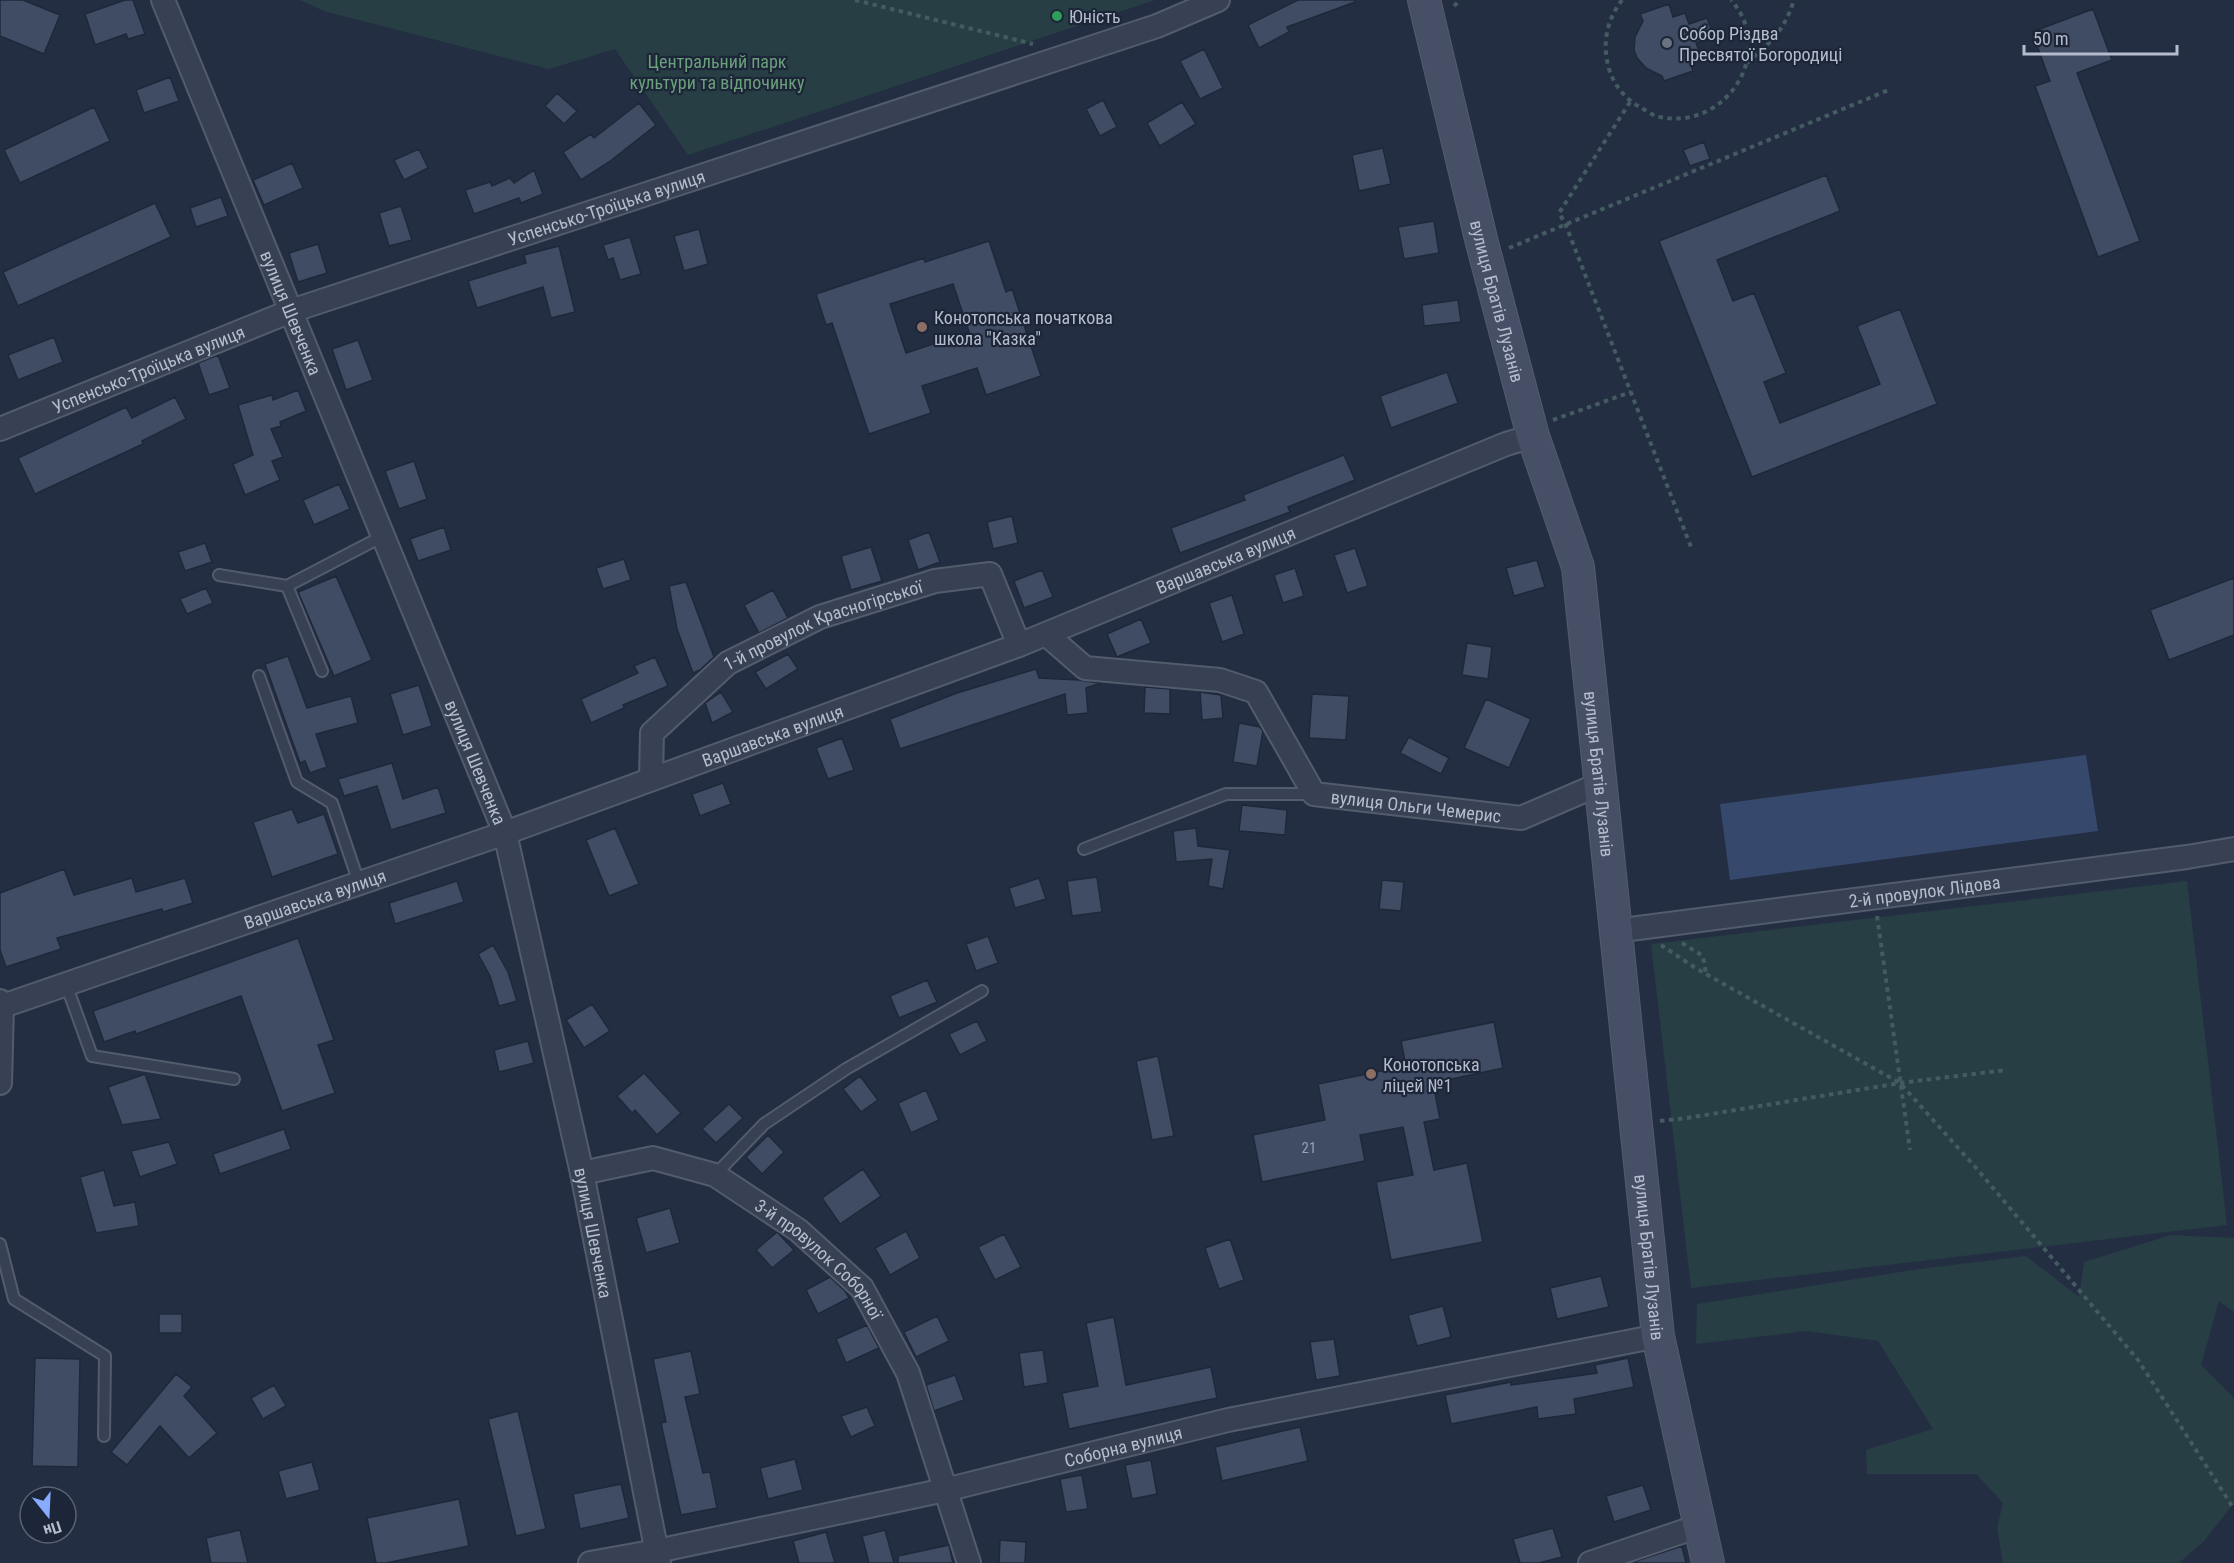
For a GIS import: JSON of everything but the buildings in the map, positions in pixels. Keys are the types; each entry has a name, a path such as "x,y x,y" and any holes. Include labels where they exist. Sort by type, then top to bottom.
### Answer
{"main road":[{"name":"вулиця Братів Лузанів","path":"1439,3 1482,243 1543,428 1578,567 1658,1336 1708,1563"}],"street":[{"name":"вулиця Шевченка","path":"163,0 505,833 582,1173 658,1557"},
{"name":"Успенсько-Троїцька вулиця","path":"0,429 291,311 1157,26 1218,0"},
{"name":"Варшавська вулиця","path":"1,1005 505,833 1047,635 1543,428"},
{"name":"1-й провулок Красногірської","path":"651,779 652,733 728,663 820,617 935,580 990,574 1019,645"},
{"name":"вулиця Ольги Чемерис","path":"1047,635 1085,668 1220,680 1256,692 1314,794 1521,818 1600,784"},
{"name":"2-й провулок Лідова","path":"1615,930 2187,857 2234,849"},
{"path":"0,1083 1,1005"},
{"name":"3-й провулок Соборної","path":"582,1173 653,1158 715,1175 798,1230 862,1288 908,1373 969,1563"},
{"name":"Соборна вулиця","path":"590,1563 658,1557 945,1490 1228,1419 1658,1336"},
{"path":"1590,1563 1700,1526"}],"lane":[{"path":"219,575 287,586 383,536"},
{"path":"287,586 322,671"},
{"path":"259,676 297,782 333,803 359,883"},
{"path":"1084,849 1226,794 1314,794"},
{"path":"66,984 92,1056 234,1079"},
{"path":"715,1175 764,1124 846,1069 982,991"},
{"path":"0,1244 14,1299 105,1356 104,1436"}],"path":[{"path":"855,0 1038,46"},
{"path":"1439,3 1460,0"},
{"path":"1622,0 1607,26 1604,53 1613,80 1630,102 1656,116 1684,118 1712,109 1734,90 1747,64 1772,40 1787,20 1794,0"},
{"path":"1731,0 1739,10 1748,36 1747,64"},
{"path":"1502,251 1891,89"},
{"path":"1630,102 1559,213 1565,223 1691,547"},
{"path":"1543,428 1631,392"},
{"path":"1878,921 1910,1150"},
{"path":"1657,942 1664,939"},
{"path":"1679,941 1703,956 1707,974"},
{"path":"1663,946 1707,974 1900,1083 2138,1360 2234,1509"},
{"path":"1658,1121 1900,1083 2006,1070"}],"green space":[{"name":"Центральний парк культури та відпочинку","path":"300,0 1155,0 688,155 615,49 549,69 324,11"},
{"path":"2187,881 2227,1225 1691,1288 1651,944"},
{"path":"2171,1235 2234,1238 2234,1312 2219,1301 2201,1365 2234,1398 2234,1503 2204,1541 2179,1563 2003,1563 1997,1528 2003,1503 1976,1474 1867,1474 1866,1450 1933,1429 1878,1341 1807,1331 1696,1344 1697,1304 1919,1269 2026,1256 2079,1297 2084,1262"}],"water":[{"path":"2086,755 2098,831 1730,880 1720,804"}],"place":[{"name":"Юність","path":"1057,16"},
{"name":"Собор Різдва Пресвятої Богородиці","path":"1667,43"},
{"name":"Конотопська початкова школа \"Казка\"","path":"922,327"},
{"name":"Конотопська ліцей №1","path":"1371,1074"}]}
